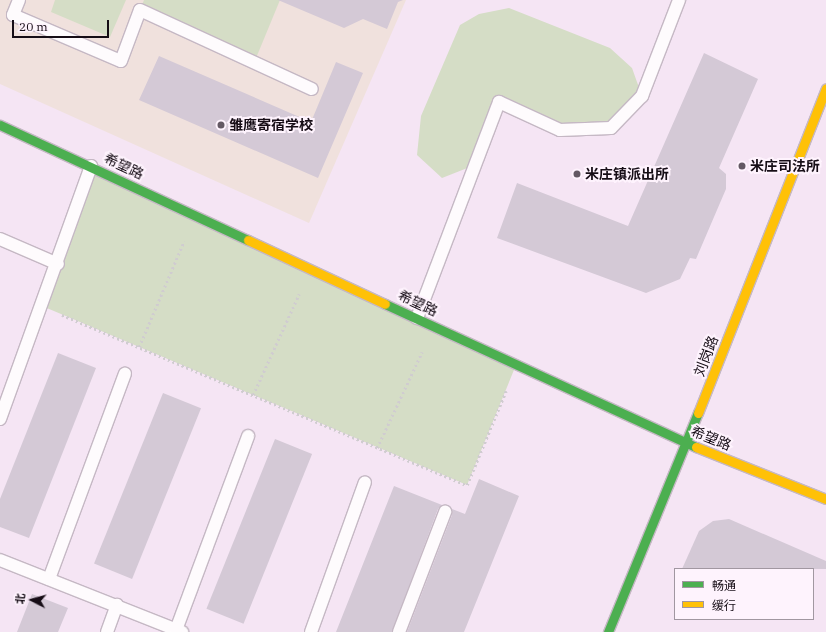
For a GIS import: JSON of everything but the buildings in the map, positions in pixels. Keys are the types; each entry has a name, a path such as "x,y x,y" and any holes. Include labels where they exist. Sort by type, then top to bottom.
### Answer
{"street":[{"name":"刘岗路","path":"608,632 686,443 826,88"},
{"name":"希望路","path":"0,126 195,214 686,443 826,499"}],"lane":[{"path":"19,0 13,15 121,61 140,10 312,89"},
{"path":"417,318 499,102 560,130 611,128 642,96 679,0"},
{"path":"0,419 58,264 91,166"},
{"path":"0,239 58,264"},
{"path":"49,579 124,374"},
{"path":"0,560 117,605 179,631 248,436"},
{"path":"311,632 366,482"},
{"path":"399,632 445,512"},
{"path":"107,632 117,605"}],"path":[{"path":"139,347 195,214"},
{"path":"253,395 310,268"},
{"path":"42,306 467,485 516,364"},
{"path":"377,448 434,326"}],"shaded area":[{"name":"雏鹰寄宿学校","path":"0,0 406,0 309,223 0,84"}],"green space":[{"path":"55,0 126,0 110,37 51,12"},
{"path":"144,0 280,0 254,63 140,10"},
{"path":"509,8 610,48 632,68 642,96 611,128 580,131 499,102 475,165 442,178 417,155 421,116 460,25 479,14"},
{"path":"91,166 516,365 467,485 42,306"}],"traffic: fast":[{"path":"0,125 248,240"},
{"path":"385,304 696,447"},
{"path":"608,632 698,413"}],"traffic: slow":[{"path":"698,413 826,88"},
{"path":"248,240 385,304"},
{"path":"696,447 826,499"}],"place":[{"name":"雏鹰寄宿学校","path":"221,125"},
{"name":"米庄司法所","path":"742,166"},
{"name":"米庄镇派出所","path":"577,174"}]}
